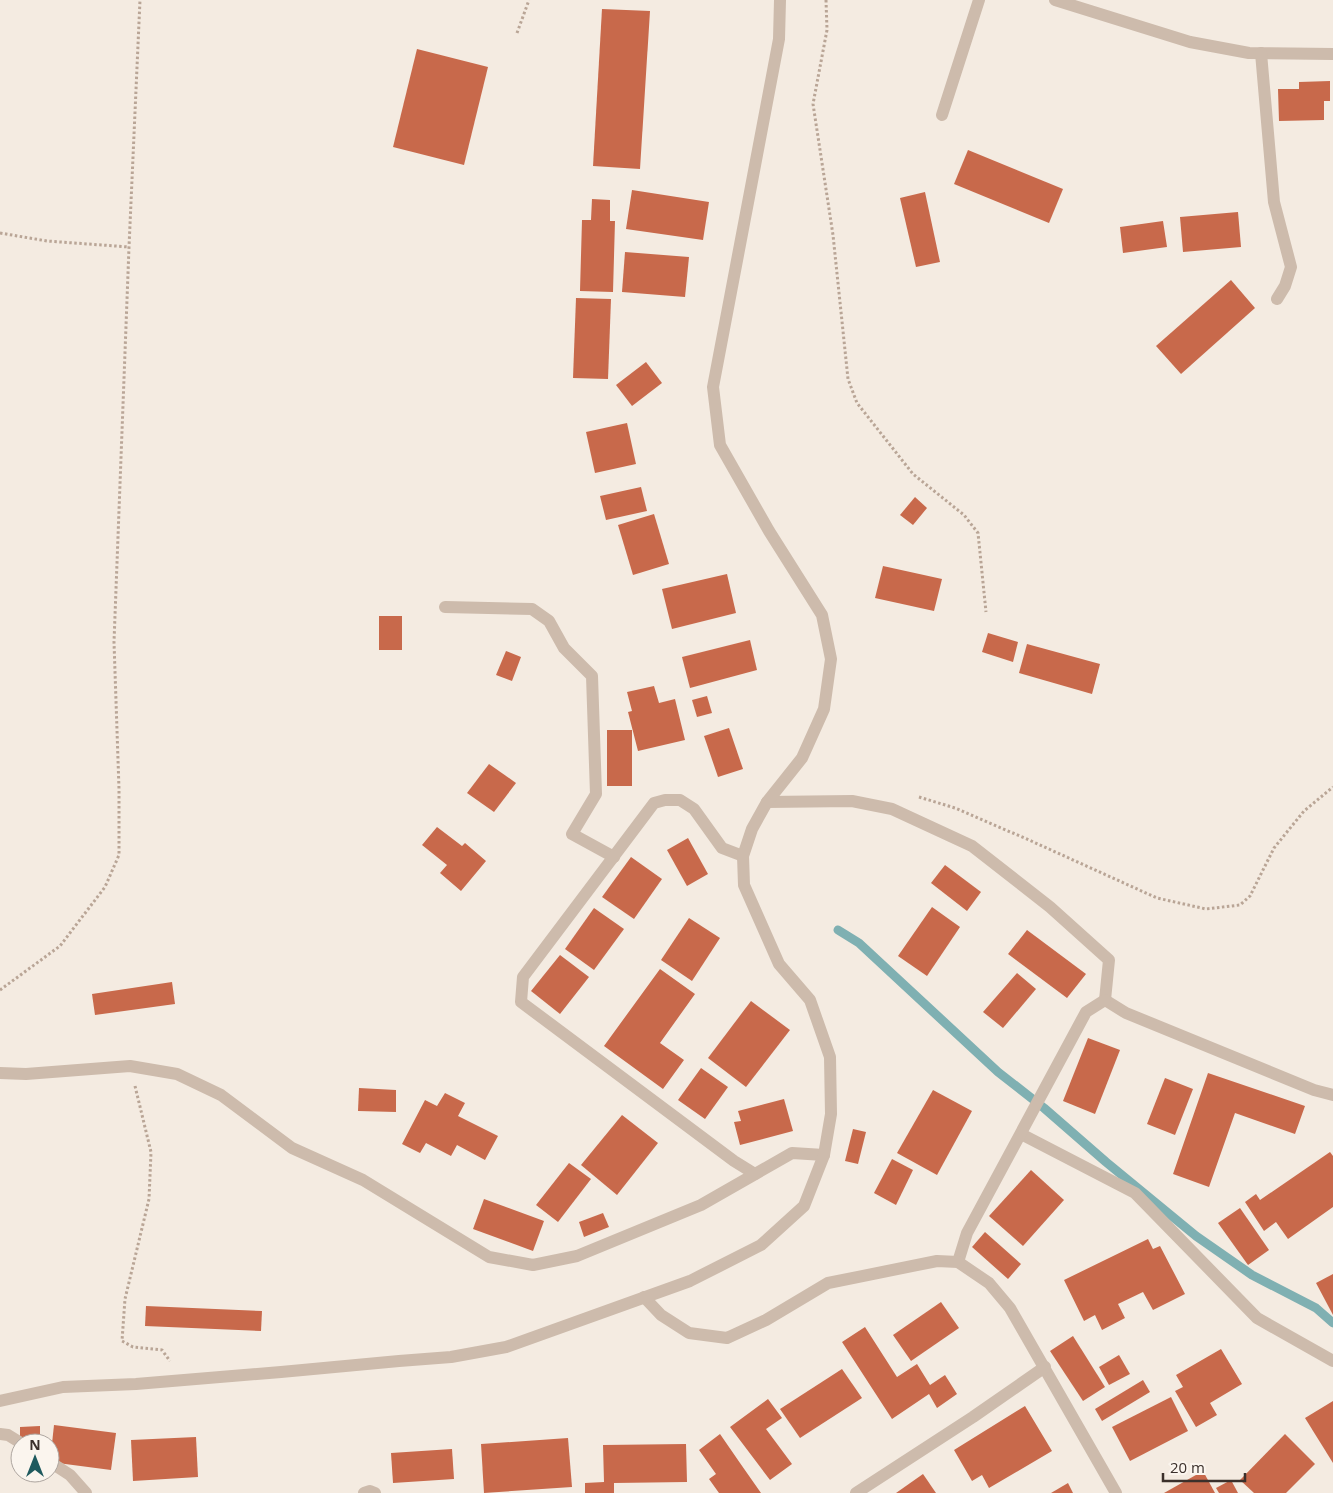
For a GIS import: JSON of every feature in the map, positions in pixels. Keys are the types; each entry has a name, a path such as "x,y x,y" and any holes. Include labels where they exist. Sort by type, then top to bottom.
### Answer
{"street":[{"path":"0,1401 63,1387 136,1384 460,1356 506,1347 690,1281 761,1245 804,1206 824,1155 831,1114 830,1057 810,1000 779,964 744,885 743,856 752,829 767,802 802,758 824,709 831,659 822,615 768,531 720,445 713,387 779,39 780,0"},
{"path":"942,116 979,0"},
{"path":"1055,0 1190,42 1249,52 1333,54"},
{"path":"1261,52 1274,202 1291,267 1285,286 1277,299"},
{"path":"445,607 532,609 549,621 564,648 592,676 596,794 572,834 614,857"},
{"path":"743,856 722,848 694,808 680,800 665,800 654,803 523,977 520,1002 734,1161 755,1174"},
{"path":"767,802 852,801 892,809 972,846 1050,907 1109,960 1105,1000"},
{"path":"1105,1000 1135,1017 1314,1090 1333,1095"},
{"path":"958,1262 967,1233 1086,1012 1105,1000"},
{"path":"0,1073 26,1074 130,1066 177,1074 221,1096 292,1148 363,1180 489,1258 533,1265 577,1256 701,1204 792,1152 824,1155"},
{"path":"1021,1134 1134,1193 1257,1318 1333,1361"},
{"path":"644,1297 661,1315 689,1333 727,1338 766,1320 828,1282 937,1261 958,1262 989,1283 1010,1308 1116,1493"},
{"path":"856,1493 974,1417 1045,1367"},
{"path":"60,1468 70,1475 86,1493"},
{"path":"364,1493 370,1491 375,1493"}],"path":[{"path":"0,990 60,946 105,887 119,855 119,789 114,642 140,0"},
{"path":"517,33 529,0"},
{"path":"826,0 827,30 814,104 833,235 848,379 857,403 914,474 964,515 978,533 986,612"},
{"path":"0,232 47,241 129,247"},
{"path":"917,796 955,808 1157,898 1206,909 1240,905 1250,896 1274,848 1304,811 1333,787"},
{"path":"130,1066 151,1152 150,1199 125,1300 122,1341 133,1347 162,1350 184,1380"}],"building":[{"path":"602,9 650,11 640,169 593,166"},
{"path":"417,49 488,67 464,165 393,147"},
{"path":"1330,81 1330,101 1324,101 1324,120 1279,121 1278,89 1299,89 1299,82"},
{"path":"968,150 1063,189 1049,223 954,184"},
{"path":"632,190 709,202 703,240 626,229"},
{"path":"925,192 940,262 916,267 900,198"},
{"path":"592,199 610,200 610,221 615,221 613,292 580,291 582,220 591,220"},
{"path":"1238,212 1241,247 1183,252 1180,217"},
{"path":"1163,221 1167,247 1123,253 1120,227"},
{"path":"625,252 689,257 685,297 622,292"},
{"path":"1231,280 1255,308 1181,374 1156,346"},
{"path":"576,298 611,299 608,379 573,378"},
{"path":"646,362 662,383 632,406 616,385"},
{"path":"627,423 636,464 595,473 586,432"},
{"path":"641,487 647,511 606,520 600,496"},
{"path":"915,497 927,508 913,525 900,515"},
{"path":"654,514 669,564 633,575 618,525"},
{"path":"883,566 942,579 934,611 875,598"},
{"path":"727,574 736,613 672,629 662,589"},
{"path":"379,616 402,616 402,650 379,650"},
{"path":"988,633 1018,642 1013,662 982,652"},
{"path":"750,640 757,670 690,688 682,657"},
{"path":"1027,644 1100,664 1092,694 1019,673"},
{"path":"506,651 521,657 512,681 496,675"},
{"path":"654,686 659,703 675,699 685,740 638,751 628,712 632,711 627,692"},
{"path":"707,696 712,713 697,717 692,700"},
{"path":"729,728 743,769 718,777 704,736"},
{"path":"607,730 632,730 632,786 607,786"},
{"path":"489,764 516,783 494,812 467,793"},
{"path":"437,827 462,846 465,843 486,861 461,891 440,873 447,865 422,845"},
{"path":"688,838 708,874 687,886 667,850"},
{"path":"631,857 662,879 634,919 602,897"},
{"path":"945,865 981,892 967,911 931,883"},
{"path":"932,907 960,927 927,976 898,956"},
{"path":"594,908 624,929 594,970 565,949"},
{"path":"689,918 720,938 692,981 661,960"},
{"path":"1027,930 1086,974 1067,998 1008,954"},
{"path":"560,955 589,977 560,1014 531,991"},
{"path":"660,969 695,994 660,1043 684,1060 663,1089 604,1046"},
{"path":"1017,973 1036,989 1003,1028 983,1012"},
{"path":"172,982 175,1004 95,1015 92,994"},
{"path":"751,1001 790,1030 746,1087 708,1058"},
{"path":"1088,1038 1120,1050 1095,1114 1063,1101"},
{"path":"701,1068 728,1087 705,1119 678,1100"},
{"path":"1208,1073 1305,1106 1295,1134 1235,1113 1209,1187 1173,1174"},
{"path":"1165,1078 1193,1089 1175,1135 1147,1124"},
{"path":"359,1088 396,1090 396,1112 358,1111"},
{"path":"933,1090 972,1111 937,1175 897,1153"},
{"path":"445,1093 465,1103 458,1116 498,1136 485,1160 457,1145 451,1156 426,1143 420,1153 402,1144 425,1100 437,1106"},
{"path":"784,1099 793,1131 740,1145 734,1122 741,1121 738,1111"},
{"path":"622,1115 658,1143 617,1195 581,1165"},
{"path":"853,1129 866,1132 858,1164 845,1161"},
{"path":"1330,1152 1333,1156 1333,1207 1288,1239 1276,1222 1264,1231 1245,1202 1256,1194 1260,1200"},
{"path":"892,1159 913,1170 896,1205 874,1193"},
{"path":"569,1163 591,1179 558,1222 536,1205"},
{"path":"1031,1170 1064,1200 1023,1246 989,1216"},
{"path":"484,1199 544,1221 533,1251 473,1229"},
{"path":"1240,1208 1269,1250 1248,1265 1218,1223"},
{"path":"603,1213 609,1227 584,1237 579,1222"},
{"path":"985,1232 1021,1264 1008,1279 972,1247"},
{"path":"1148,1239 1153,1249 1160,1246 1185,1294 1153,1310 1143,1292 1118,1304 1125,1318 1102,1330 1095,1315 1084,1321 1064,1280"},
{"path":"1333,1274 1333,1315 1316,1283"},
{"path":"941,1302 959,1328 911,1361 893,1335"},
{"path":"146,1306 262,1311 261,1331 145,1326"},
{"path":"865,1327 897,1377 917,1364 930,1385 945,1375 957,1394 937,1408 929,1394 892,1419 842,1342"},
{"path":"1073,1336 1105,1387 1083,1401 1050,1351"},
{"path":"1221,1349 1242,1384 1210,1403 1217,1415 1196,1427 1175,1391 1183,1387 1176,1375"},
{"path":"1119,1355 1130,1374 1109,1385 1099,1367"},
{"path":"842,1369 862,1398 800,1438 780,1409"},
{"path":"1143,1380 1150,1392 1102,1421 1095,1409"},
{"path":"1171,1397 1188,1431 1130,1461 1112,1427"},
{"path":"768,1399 782,1418 766,1429 792,1464 770,1480 730,1427"},
{"path":"1333,1401 1333,1463 1305,1418"},
{"path":"1025,1406 1052,1451 989,1488 982,1475 972,1481 954,1450"},
{"path":"54,1425 116,1433 111,1470 60,1463 60,1433 53,1433"},
{"path":"40,1426 40,1433 20,1433 20,1427"},
{"path":"720,1434 761,1493 719,1493 709,1479 716,1474 699,1450"},
{"path":"1285,1434 1315,1464 1286,1493 1254,1493 1240,1480"},
{"path":"196,1437 198,1477 133,1481 131,1440"},
{"path":"568,1438 572,1487 484,1493 481,1444"},
{"path":"686,1444 687,1482 614,1483 614,1493 585,1493 585,1483 604,1482 603,1445"},
{"path":"452,1449 454,1479 393,1483 391,1453"},
{"path":"1203,1471 1215,1493 1164,1493"},
{"path":"923,1474 936,1493 896,1493"},
{"path":"1231,1480 1238,1493 1219,1493 1216,1488"},
{"path":"1068,1483 1073,1493 1051,1493"}],"waterway":[{"path":"838,930 859,943 998,1072 1044,1108 1196,1236 1252,1275 1316,1308 1333,1323"}]}
